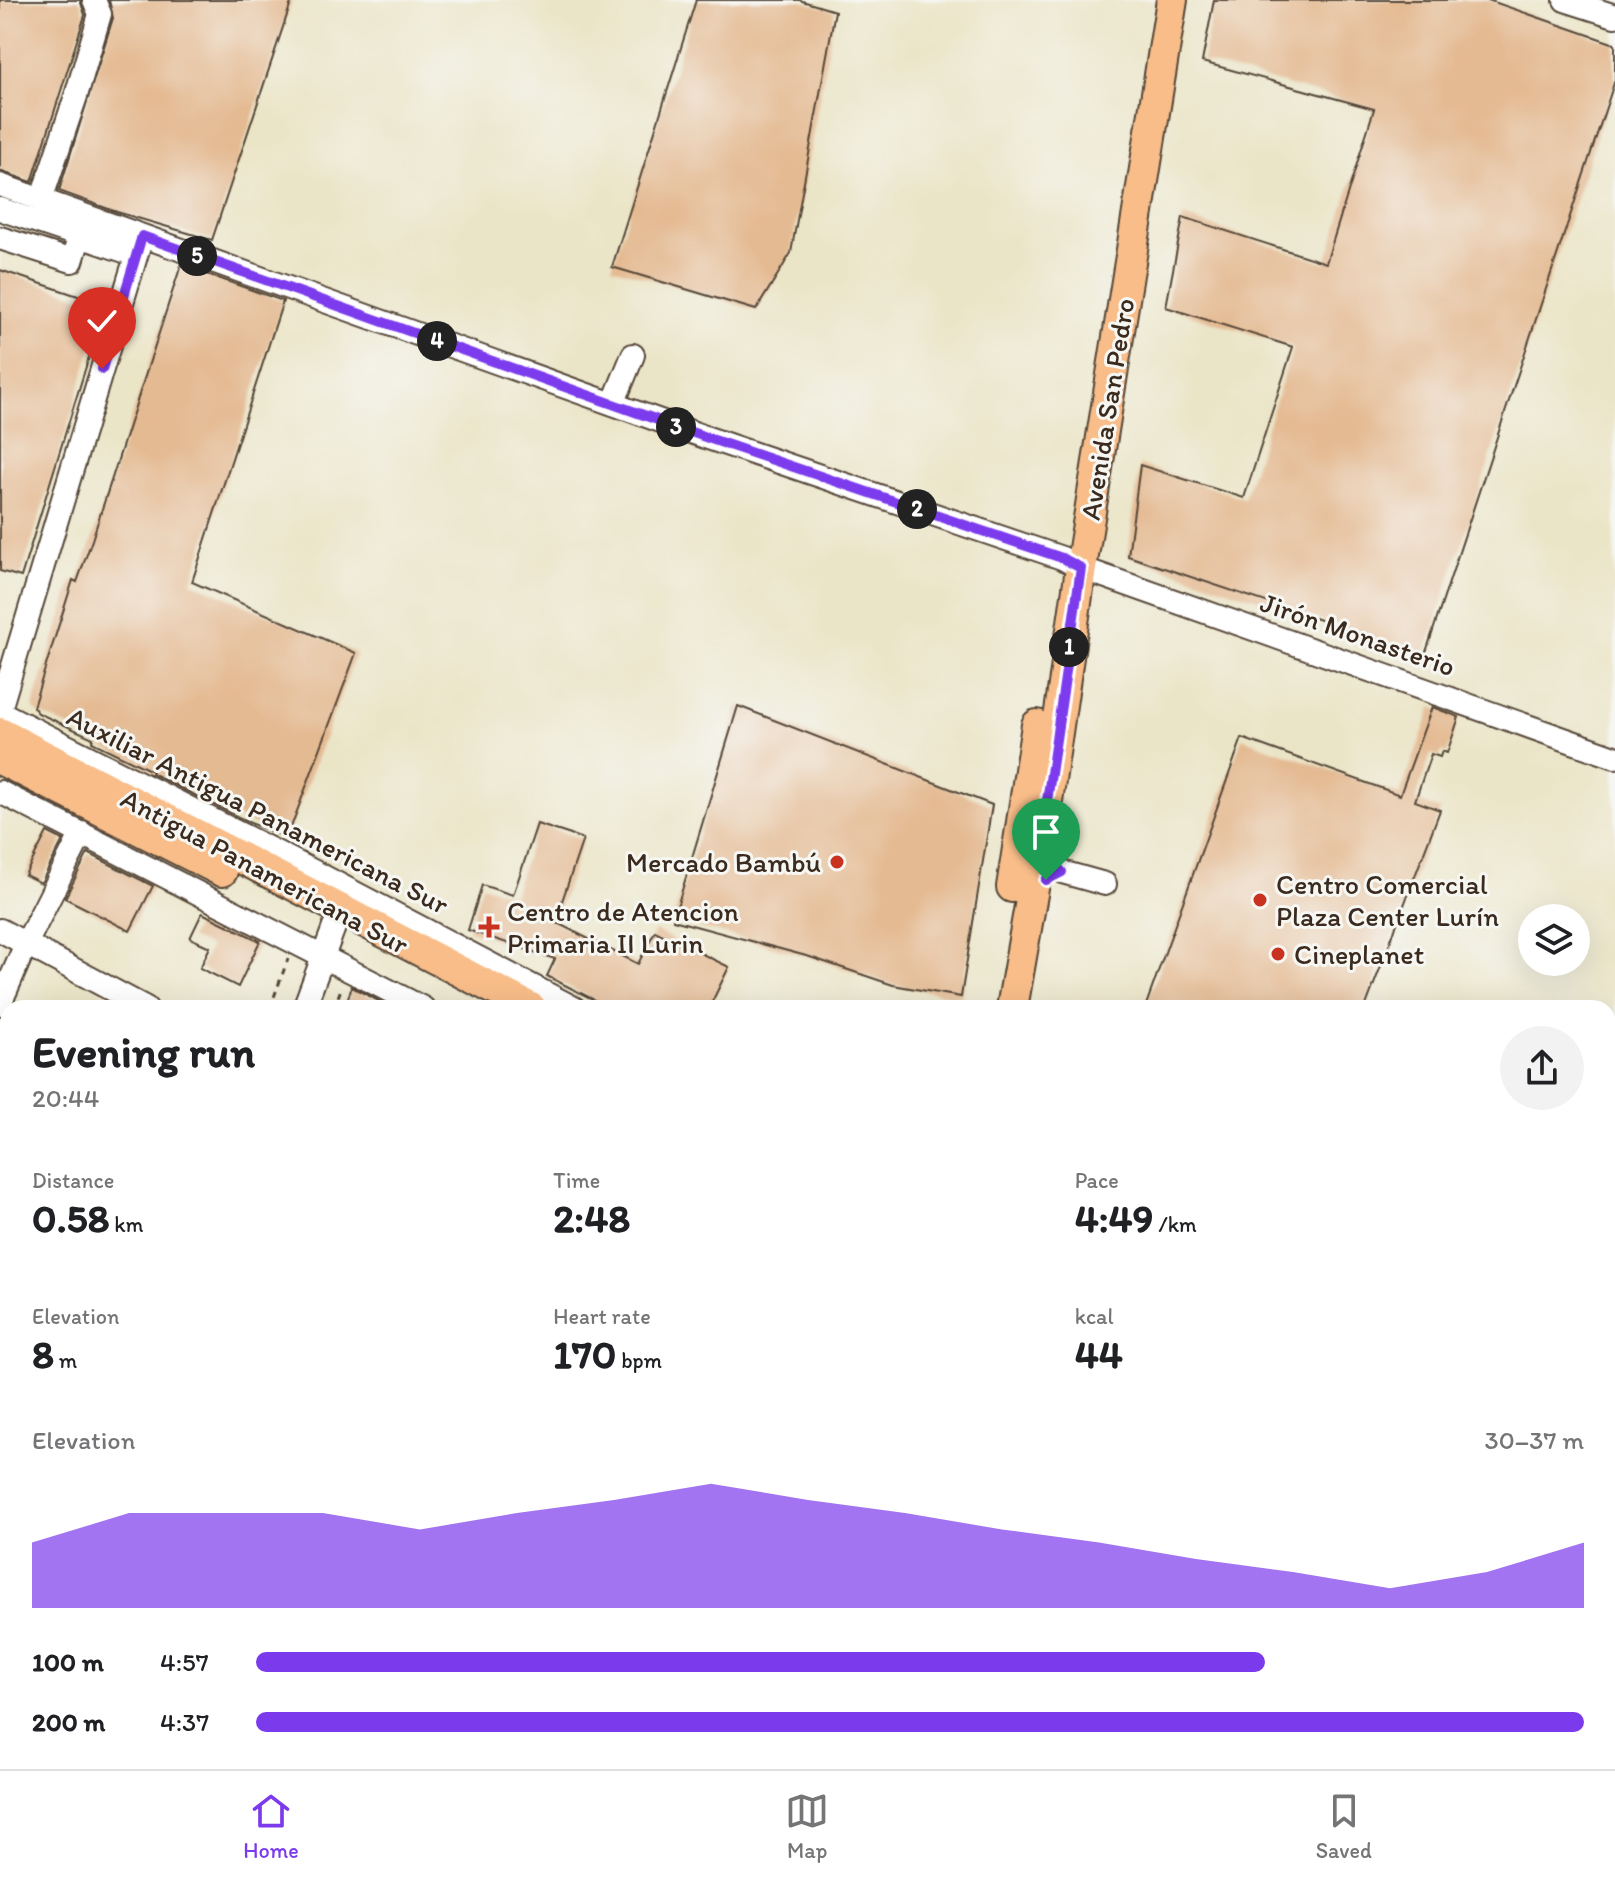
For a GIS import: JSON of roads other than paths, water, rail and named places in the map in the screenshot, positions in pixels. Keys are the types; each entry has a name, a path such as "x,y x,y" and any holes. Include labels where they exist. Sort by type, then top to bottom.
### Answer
{"main road":[{"name":"Avenida San Pedro","path":"1013,1000 1040,849 1072,563 1152,0"},
{"name":"Avenida San Pedro","path":"994,1000 1172,0"},
{"name":"Antigua Panamericana Sur","path":"0,733 332,932 510,1000"},
{"name":"Antigua Panamericana Sur","path":"0,759 332,932 471,1000"}],"street":[{"path":"41,200 100,14 94,0"},
{"path":"1565,0 1615,16"},
{"path":"0,185 41,200 139,246"},
{"path":"0,209 80,235 139,246"},
{"path":"0,238 72,261 80,235"},
{"path":"0,711 139,246"},
{"name":"Jirón Monasterio","path":"139,246 613,404 1072,563 1615,757"},
{"path":"613,404 633,355"},
{"name":"Auxiliar Antigua Panamericana Sur","path":"0,711 559,1000"},
{"path":"0,792 82,833 2,1000"},
{"name":"Antigua Panamericana Sur","path":"82,833 294,942 332,932"},
{"path":"1040,849 1062,872 1105,884"},
{"path":"1030,897 1046,880 1062,872"},
{"path":"0,930 131,1000"},
{"path":"307,1000 332,932 413,1000"}],"place":[{"name":"Mercado Bambú","path":"837,862"},
{"name":"Centro Comercial Plaza Center Lurín","path":"1260,900"},
{"name":"Centro de Atencion Primaria II Lurin","path":"489,927"},
{"name":"Cineplanet","path":"1278,954"}]}
